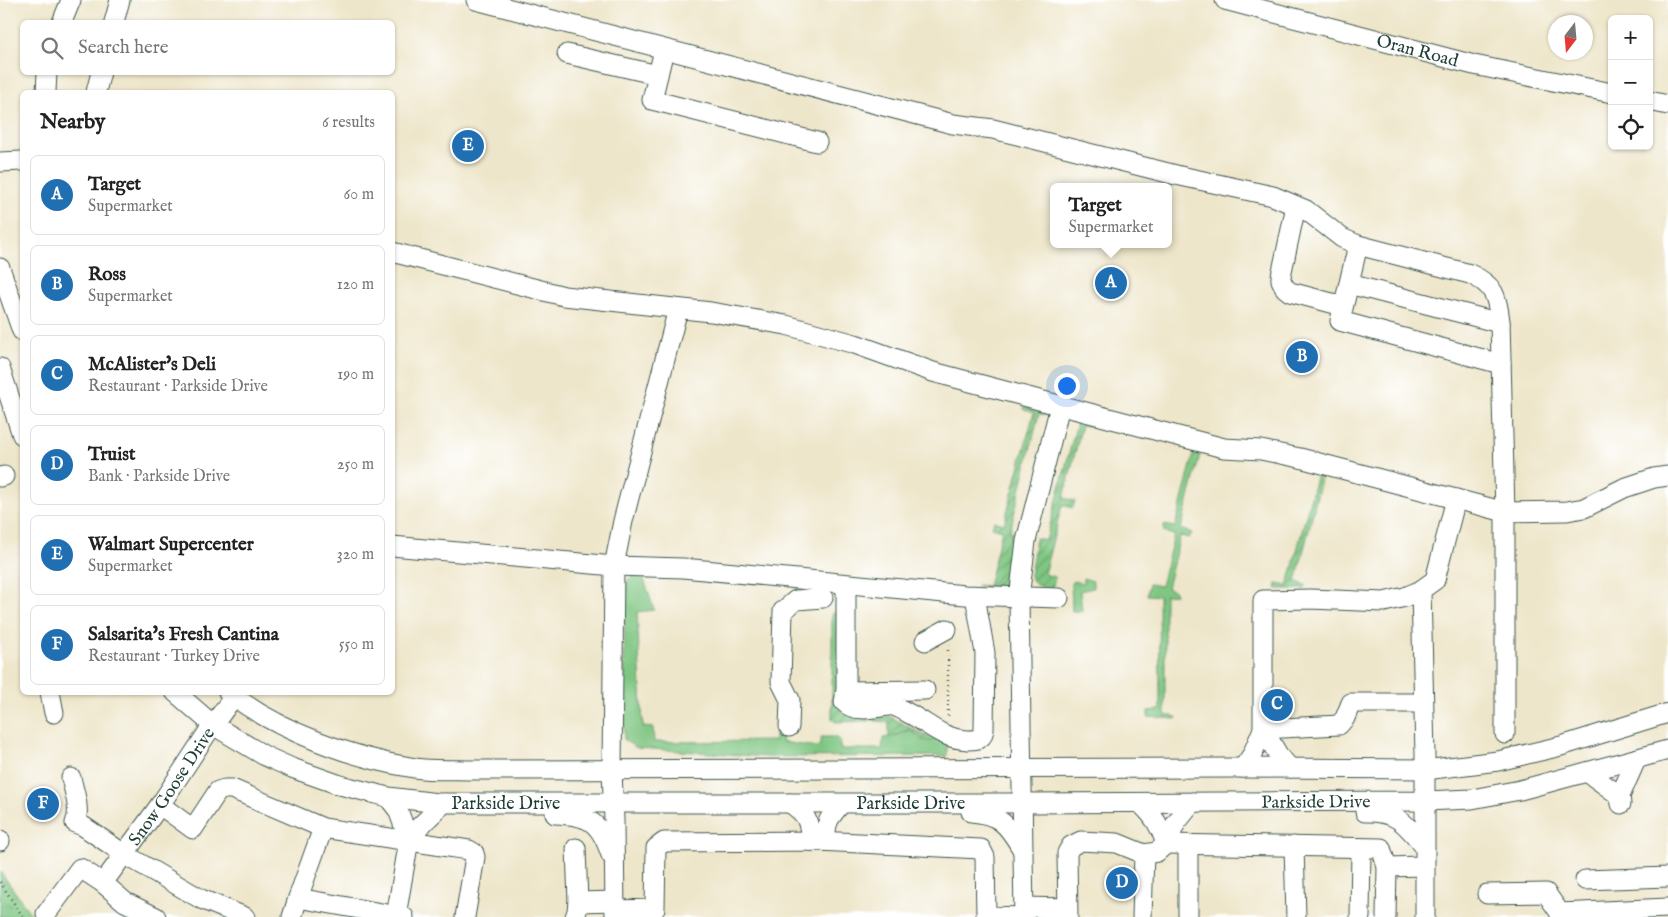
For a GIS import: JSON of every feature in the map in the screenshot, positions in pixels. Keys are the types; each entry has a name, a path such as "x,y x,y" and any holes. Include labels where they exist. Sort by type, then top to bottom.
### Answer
{"street":[{"path":"63,20 71,0"},
{"path":"115,20 120,0"},
{"path":"476,0 953,124 993,129 1176,175 1273,196 1306,210 1342,238 1358,245 1470,274 1483,280 1494,293 1498,302 1500,323 1505,512 1506,734"},
{"name":"Oran Road","path":"1225,0 1474,65 1608,93"},
{"path":"664,50 652,100 817,142"},
{"path":"567,54 658,74"},
{"path":"46,90 47,75"},
{"path":"96,90 100,75"},
{"path":"1653,102 1668,105"},
{"path":"0,162 20,161"},
{"path":"1296,206 1281,276 1282,284 1290,292 1344,306"},
{"path":"1358,245 1340,321 1502,364"},
{"path":"395,253 564,296 733,315 804,330 855,344 933,372 1060,406 1224,448 1262,450 1300,458 1505,512 1567,511 1584,508 1624,488 1654,478 1668,476"},
{"path":"0,268 20,325"},
{"path":"1349,284 1500,323"},
{"path":"615,910 612,770 614,566 623,521 678,308"},
{"path":"0,368 20,430"},
{"path":"1024,914 1019,598 1026,541 1060,406"},
{"path":"1290,768 1274,750 1264,729 1263,600 1310,599 1384,602 1405,597 1421,590 1435,580 1456,499"},
{"path":"395,546 614,566 683,568 886,589 975,596 1059,598"},
{"path":"846,584 846,691 844,702 852,708 883,708 887,712 921,729 941,733 956,740 975,740 982,736 984,730 985,653 975,596"},
{"path":"1421,590 1425,769 1424,917"},
{"path":"789,727 790,700 781,682 783,611 796,600 823,598"},
{"path":"925,641 948,630"},
{"path":"846,691 924,690"},
{"path":"51,695 54,713"},
{"name":"Parkside Drive","path":"178,695 213,725 265,756 292,768 340,785 388,797 444,803 1022,804 1472,799 1520,790 1668,750"},
{"name":"Snow Goose Drive","path":"103,884 160,805 232,695"},
{"name":"Parkside Drive","path":"234,695 256,712 291,730 340,750 415,768 472,770 1425,769 1498,761 1561,746 1668,713"},
{"path":"1264,729 1339,725 1345,718 1351,703 1423,703"},
{"path":"1243,768 1252,755 1264,729"},
{"path":"1587,772 1620,800 1636,760"},
{"path":"71,778 78,817 74,823 201,899 245,917"},
{"path":"160,805 193,829 218,791 232,789 323,828 469,850 474,853 465,917"},
{"path":"298,898 400,916 409,840 398,810 388,797"},
{"path":"1140,802 1160,825 1166,844"},
{"path":"576,848 576,910 656,913 656,848 664,842 818,841 981,849 985,857 985,917 1067,912 1068,853 1071,846 1081,842 1117,843 1144,854 1157,852 1166,844 1176,823 1193,802"},
{"path":"1328,802 1354,812 1386,812 1398,818 1410,828 1424,846"},
{"path":"409,840 420,826 444,803"},
{"path":"511,803 536,814 575,815 591,821 607,843 615,865"},
{"path":"790,803 802,811 818,841"},
{"path":"933,803 971,812 985,813 1000,820 1011,831 1022,850"},
{"path":"818,841 828,818 841,804"},
{"path":"292,917 323,828"},
{"path":"1166,844 1381,848 1387,867 1386,917"},
{"path":"1188,845 1188,917"},
{"path":"1294,846 1296,917"},
{"path":"1360,917 1361,848"},
{"path":"1142,917 1144,854"},
{"path":"1387,867 1424,866"},
{"path":"46,914 80,868 125,902 156,917"},
{"path":"1585,880 1668,877"},
{"path":"1487,894 1546,893 1560,915 1586,911 1668,908"}],"path":[{"path":"941,733 948,630"},
{"path":"0,882 24,917"}],"green space":[{"path":"1024,406 1049,411 1049,416 1039,414 1010,531 1014,548 1012,562 1007,572 991,588 977,586 988,586 1002,530 992,527 994,521 1004,524 1034,412 1023,409"},
{"path":"1068,416 1094,424 1092,427 1082,425 1064,498 1075,501 1073,508 1062,505 1044,574 1055,577 1053,586 1048,589 1036,585 1030,576 1036,538 1046,540 1077,423 1066,420"},
{"path":"1194,453 1200,455 1181,529 1192,533 1189,538 1180,536 1167,588 1175,591 1176,594 1165,595 1165,715 1177,717 1176,719 1148,717 1148,711 1160,710 1159,596 1147,595 1149,584 1161,586 1174,535 1164,532 1164,525 1175,527"},
{"path":"1316,477 1321,480 1296,582 1306,585 1305,589 1276,589 1277,583 1288,585"},
{"path":"1010,531 1020,533 1012,580 1005,587 991,588 997,584 1014,546"},
{"path":"642,573 654,610 637,612 643,727 653,728 654,742 775,741 775,733 777,731 782,733 781,742 819,747 821,737 834,737 840,740 840,749 882,749 883,738 910,730 922,740 941,737 947,740 947,756 768,757 637,748 624,740 625,586 631,577"},
{"path":"1083,578 1093,581 1093,588 1080,591 1082,611 1072,611 1071,583 1073,581 1083,583"},
{"path":"832,613 837,613 838,698 832,701"},
{"path":"838,698 841,710 844,713 853,716 870,716 870,721 835,722 832,719 832,701"},
{"path":"875,716 891,717 924,735 941,737 927,741 910,730 889,738 889,722 874,721"},
{"path":"0,872 5,878 33,917 0,917"}],"place":[{"name":"Walmart Supercenter","path":"468,146"},
{"name":"Target","path":"1111,283"},
{"name":"Ross","path":"1302,357"},
{"name":"McAlister's Deli","path":"1277,705"},
{"name":"Salsarita's Fresh Cantina","path":"43,804"},
{"name":"Truist","path":"1122,883"}]}
